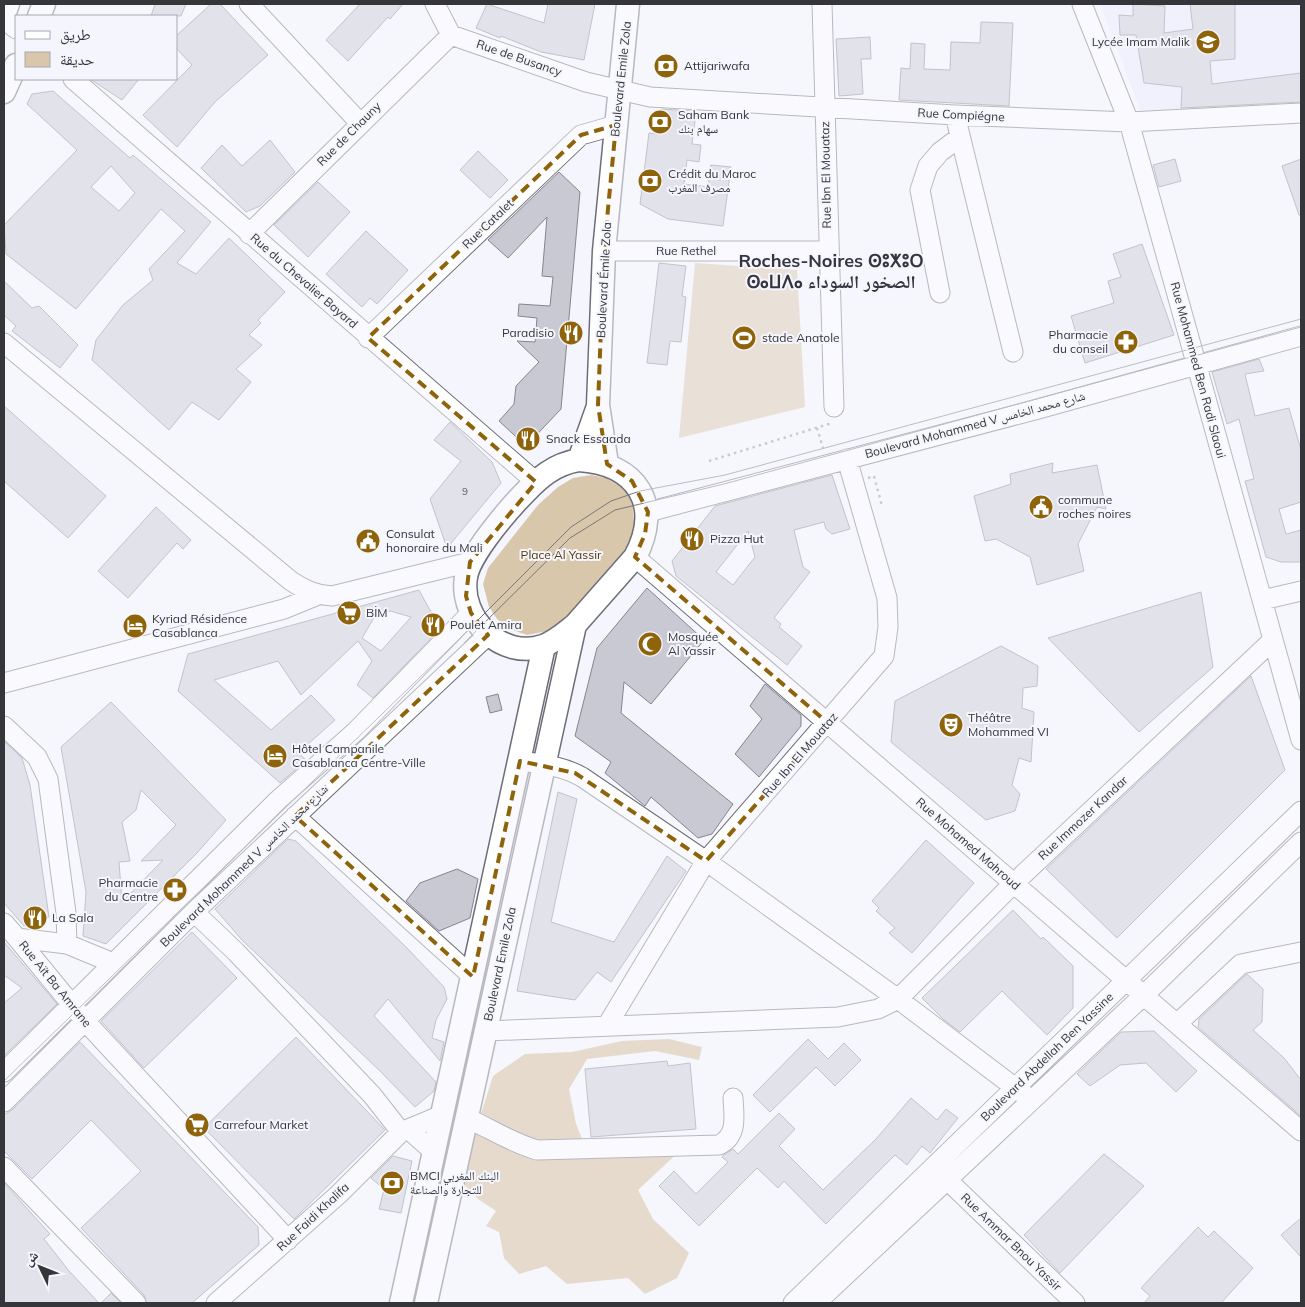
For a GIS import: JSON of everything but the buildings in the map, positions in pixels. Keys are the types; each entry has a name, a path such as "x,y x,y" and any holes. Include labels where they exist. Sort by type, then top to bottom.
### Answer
{"main road":[{"path":"4,15 8,4"},
{"name":"Boulevard Emile Zola","path":"613,154 621,92 628,4"},
{"path":"4,92 15,68"},
{"name":"Boulevard Émile Zola","path":"606,464 598,405 604,251 613,154"},
{"name":"Boulevard Émile Zola","path":"579,460 598,405"},
{"path":"579,460 606,464 632,481 640,491 648,512 645,534 635,557 575,625 544,646 519,648 500,642 481,628 471,613 465,586 470,562 480,546 536,482 556,467 579,460"},
{"name":"Boulevard Emile Zola","path":"426,1303 575,625"},
{"name":"Boulevard Emile Zola","path":"402,1303 544,646"}],"street":[{"path":"249,4 360,123"},
{"path":"435,4 450,35"},
{"name":"Rue Ibn El Mouataz","path":"822,4 828,251 836,414"},
{"name":"Rue Mohammed Ben Radi Slaoui","path":"1085,6 1129,122 1301,740"},
{"path":"4,19 15,28"},
{"name":"Rue de Chauny","path":"249,234 450,35"},
{"name":"Rue de Busancy","path":"450,35 621,92"},
{"name":"Rue du Chevalier Bayard","path":"74,80 368,338 536,482"},
{"name":"Rue Compiégne","path":"621,92 650,97 955,115 1129,122 1301,113"},
{"path":"955,115 1014,352"},
{"name":"Rue Catalet","path":"368,338 581,135 616,125"},
{"path":"940,293 920,190 928,166 940,152 960,137"},
{"name":"Rue Rethel","path":"604,251 828,251"},
{"name":"Boulevard Mohammed V شارع محمد الخامس","path":"648,512 1038,409 1301,336"},
{"path":"4,343 291,581 318,595 332,596 470,562"},
{"name":"Rue Ibn El Mouataz","path":"608,1024 706,862 884,656 888,627 887,598 847,459"},
{"name":"Rue Mohamed Mahroud","path":"635,557 1178,1023 1301,1131"},
{"path":"1262,600 1301,591"},
{"path":"4,684 284,609 318,595"},
{"name":"Boulevard Mohammed V شارع محمد الخامس","path":"4,1072 278,800 356,731 471,613"},
{"name":"Boulevard Mohammed V شارع محمد الخامس","path":"4,1102 194,912 488,635"},
{"name":"Rue Immozer Kandar","path":"898,999 1014,883 1272,641"},
{"path":"4,726 37,756 48,779 66,913 67,944"},
{"path":"520,761 544,764 582,777 706,862 898,999 1032,1101"},
{"name":"Boulevard Abdellah Ben Yassine","path":"793,1303 1301,811"},
{"path":"295,816 473,977"},
{"name":"Boulevard Abdellah Ben Yassine","path":"816,1303 1144,995 1301,842"},
{"path":"1263,848 1278,864"},
{"path":"194,912 236,952 404,1130 434,1152"},
{"path":"4,923 17,938"},
{"name":"Rue Aït Ba Amrane","path":"17,938 67,944 113,963"},
{"name":"Rue Aït Ba Amrane","path":"17,938 86,1022 288,1240"},
{"path":"1178,1023 1241,964 1301,952"},
{"path":"486,1031 608,1024 838,1017 878,1009 898,999"},
{"path":"466,1118 498,1132 515,1144 537,1150 719,1145 727,1141 732,1133 734,1098"},
{"name":"Rue Faidi Khalifa","path":"216,1303 339,1194 404,1130 442,1115"},
{"name":"Rue Ammar Bnou Yassir","path":"934,1166 1075,1303"},
{"path":"4,1167 136,1303"}],"path":[{"path":"708,461 817,428 836,414"},
{"path":"817,428 827,464"}],"highlighted area":[{"path":"616,125 604,251 598,405 607,464 632,481 648,512 645,534 635,557 828,723 706,861 575,773 520,761 473,977 295,816 488,635 471,613 466,596 470,562 536,482 368,338 581,135"}],"shaded area":[{"name":"Lycée Imam Malik","path":"1100,4 1301,4 1301,109 1143,117"},
{"path":"669,1039 702,1047 699,1060 655,1051 587,1059 569,1089 576,1124 590,1158 684,1147 638,1190 653,1219 689,1253 677,1278 645,1294 628,1278 567,1284 546,1266 519,1274 504,1258 499,1232 486,1226 496,1211 478,1199 460,1180 493,1076 525,1054 572,1052 622,1041"}],"green space":[{"name":"stade Anatole","path":"695,263 797,270 805,407 679,438"},
{"name":"Place Al Yassir","path":"591,475 606,478 623,487 632,500 635,531 626,554 567,619 553,630 527,635 510,629 497,619 489,607 483,584 488,568 538,505 558,487 573,478"}],"tram line":[{"path":"4,1081 449,649 571,527 611,501 640,491 725,475 1301,319"},
{"path":"464,643 570,538 615,510 724,484 1301,327"}],"place":[{"name":"Lycée Imam Malik","path":"1208,42"},
{"name":"Attijariwafa","path":"666,66"},
{"name":"Saham Bank سهام بنك","path":"660,122"},
{"name":"Crédit du Maroc مصرف المغرب","path":"650,181"},
{"name":"Paradisio","path":"571,333"},
{"name":"stade Anatole","path":"744,338"},
{"name":"Pharmacie du conseil","path":"1126,342"},
{"name":"Snack Essaada","path":"528,439"},
{"name":"commune roches noires","path":"1041,507"},
{"name":"Pizza Hut","path":"692,539"},
{"name":"Consulat honoraire du Mali","path":"368,541"},
{"name":"BİM","path":"349,613"},
{"name":"Poulet Amira","path":"433,625"},
{"name":"Kyriad Résidence Casablanca","path":"135,626"},
{"name":"Mosquée Al Yassir","path":"650,644"},
{"name":"Théâtre Mohammed VI","path":"951,725"},
{"name":"Hôtel Campanile Casablanca Centre-Ville","path":"275,756"},
{"name":"Pharmacie du Centre","path":"175,890"},
{"name":"La Sala","path":"35,918"},
{"name":"Carrefour Market","path":"197,1125"},
{"name":"BMCI البنك المغربي للتجارة والصناعة","path":"392,1183"}],"district":[{"name":"Roches-Noires ⵙⵓⵅⵓⵔ ⵙⴰⵡⴷⴰ الصخور السوداء","path":"831,271"}]}
